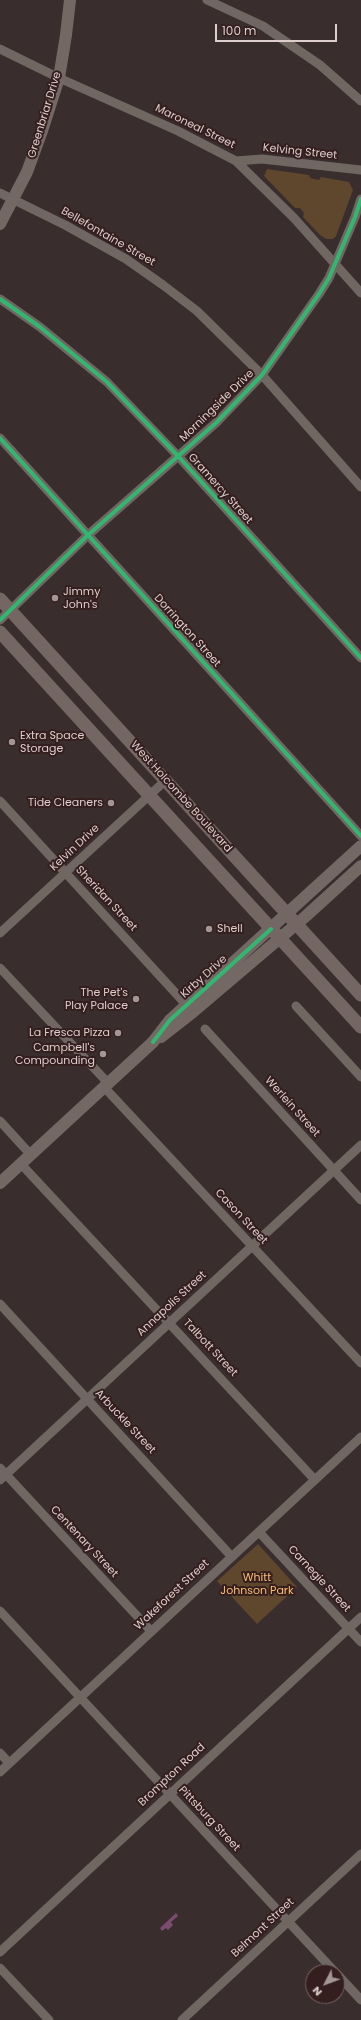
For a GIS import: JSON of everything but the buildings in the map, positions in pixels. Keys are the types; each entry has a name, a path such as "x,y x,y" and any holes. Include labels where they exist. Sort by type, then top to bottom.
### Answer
{"main road":[{"name":"Greenbriar Drive","path":"0,224 28,172 59,78 70,0"},
{"name":"West Holcombe Boulevard","path":"0,599 361,995"},
{"name":"West Holcombe Boulevard","path":"0,632 361,1027"},
{"name":"Kirby Drive","path":"0,1183 153,1042 177,1026 190,1008 275,933 287,914 361,846"},
{"name":"Kirby Drive","path":"275,933 296,924 361,866"}],"street":[{"path":"207,0 263,26 320,65 361,101"},
{"name":"Maroneal Street","path":"0,49 59,78 178,131 236,161 281,205 361,293"},
{"name":"Kelving Street","path":"236,161 262,159 361,170"},
{"name":"Bellefontaine Street","path":"0,193 65,225 126,259 164,285 197,311 262,375 361,487"},
{"name":"Morningside Drive","path":"0,620 88,535 217,422 262,375 319,294 335,264 361,199"},
{"name":"Gramercy Street","path":"0,299 40,327 107,382 178,456 361,658"},
{"name":"Dorrington Street","path":"0,438 361,836"},
{"name":"Kelvin Drive","path":"0,933 166,780"},
{"name":"Sheridan Street","path":"0,802 190,1008"},
{"name":"Cason Street","path":"0,968 252,1246 361,1363"},
{"path":"296,1006 361,1077"},
{"name":"Werlein Street","path":"205,1030 361,1200"},
{"path":"0,1121 31,1155"},
{"name":"Annapolis Street","path":"2,1474 170,1323 361,1145"},
{"name":"Talbott Street","path":"21,1164 315,1480"},
{"name":"Arbuckle Street","path":"0,1304 232,1557"},
{"name":"Wakeforest Street","path":"0,1772 361,1437"},
{"name":"Centenary Street","path":"2,1474 151,1632"},
{"name":"Carnegie Street","path":"259,1532 361,1642"},
{"name":"Pittsburg Street","path":"0,1611 327,1964"},
{"name":"Brompton Road","path":"0,1952 361,1617"},
{"path":"0,1753 9,1763"},
{"name":"Belmont Street","path":"182,2020 361,1854"},
{"path":"0,1968 49,2020"},
{"path":"345,1983 361,2000"}],"green space":[{"path":"267,169 309,175 310,178 319,180 321,177 349,182 353,190 336,236 333,239 326,239 320,235 303,217 304,213 300,208 295,208 264,176"},
{"name":"Whitt Johnson Park","path":"258,1544 297,1587 257,1624 217,1581"}],"shaded area":[{"path":"176,1913 178,1916 171,1922 173,1925 168,1930 166,1928 162,1931 160,1928"}],"cycle path":[{"path":"0,620 88,535 217,422 262,375 329,278 361,199"},
{"path":"0,299 40,327 107,382 178,456 361,658"},
{"path":"0,438 361,836"},
{"path":"153,1042 170,1020 271,929"}],"place":[{"name":"Jimmy John's","path":"55,598"},
{"name":"Extra Space Storage","path":"12,742"},
{"name":"Tide Cleaners","path":"111,803"},
{"name":"Shell","path":"209,929"},
{"name":"The Pet's Play Palace","path":"136,999"},
{"name":"La Fresca Pizza","path":"118,1033"},
{"name":"Campbell's Compounding","path":"103,1054"}]}
